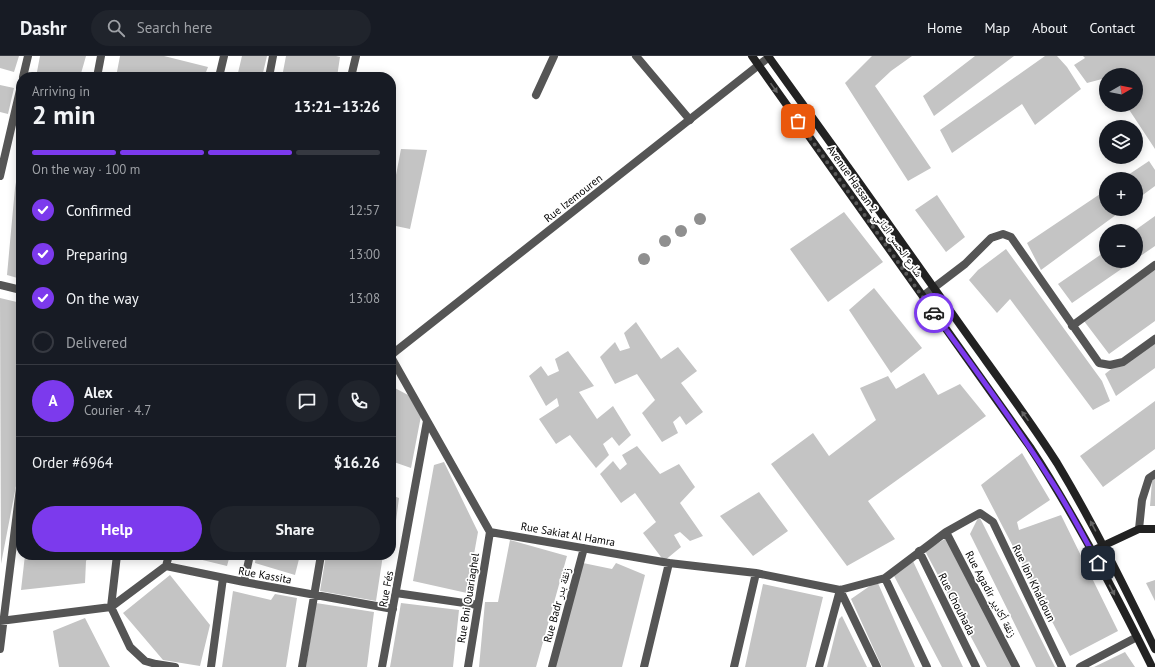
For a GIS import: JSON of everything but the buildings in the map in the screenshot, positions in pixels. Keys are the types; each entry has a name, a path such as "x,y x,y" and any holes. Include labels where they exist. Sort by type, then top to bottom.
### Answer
{"street":[{"path":"24,72 28,56"},
{"path":"98,72 101,56"},
{"path":"220,72 224,56"},
{"path":"270,72 274,56"},
{"path":"352,72 356,56"},
{"path":"536,95 554,56"},
{"path":"636,56 690,120"},
{"name":"Avenue Hassan 2 شارع الحسن الثاني","path":"752,56 1030,447 1063,499 1092,551 1152,667"},
{"name":"Rue Izemouren","path":"396,352 770,56"},
{"name":"Avenue Hassan 2 شارع الحسن الثاني","path":"770,56 1056,462 1104,545 1155,649"},
{"path":"0,176 16,107"},
{"path":"849,194 861,185"},
{"path":"923,296 965,264 991,238 1004,234 1011,237 1099,363 1110,365 1123,362 1155,339"},
{"path":"1072,326 1155,265"},
{"path":"0,285 16,289"},
{"path":"396,365 490,532"},
{"name":"Rue Fés","path":"382,667 427,421"},
{"path":"1139,529 1142,500 1149,478 1155,474"},
{"name":"Rue Ibn Khaldoun","path":"946,532 980,513 993,522 1062,667"},
{"path":"0,649 2,621 16,517"},
{"path":"1092,551 1139,529 1155,529"},
{"name":"Rue Sakiat Al Hamra","path":"490,532 669,563 756,573 840,590"},
{"name":"Rue Bni Ouariaghel","path":"468,667 490,532"},
{"path":"840,590 885,578 946,532"},
{"name":"Rue Agadir زنقة أكادير","path":"946,532 1016,667"},
{"name":"Rue Badr زنقة بدر","path":"552,667 584,548"},
{"name":"Rue Chouhada","path":"919,551 976,667"},
{"path":"116,560 111,607 130,647 145,661 175,667"},
{"path":"2,621 111,607 166,566 168,560"},
{"path":"244,582 249,560"},
{"path":"302,667 320,560"},
{"path":"644,667 669,563"},
{"name":"Rue Kassita","path":"166,566 244,582 393,609"},
{"path":"734,667 756,573"},
{"path":"212,667 223,578"},
{"path":"885,578 927,667"},
{"path":"819,667 840,590"},
{"path":"840,590 877,667"},
{"path":"396,593 478,605"},
{"path":"1080,667 1137,637"}],"way so far":[{"path":"798,121 934,313"}],"route":[{"path":"934,313 1030,447 1065,503 1098,563"}]}
